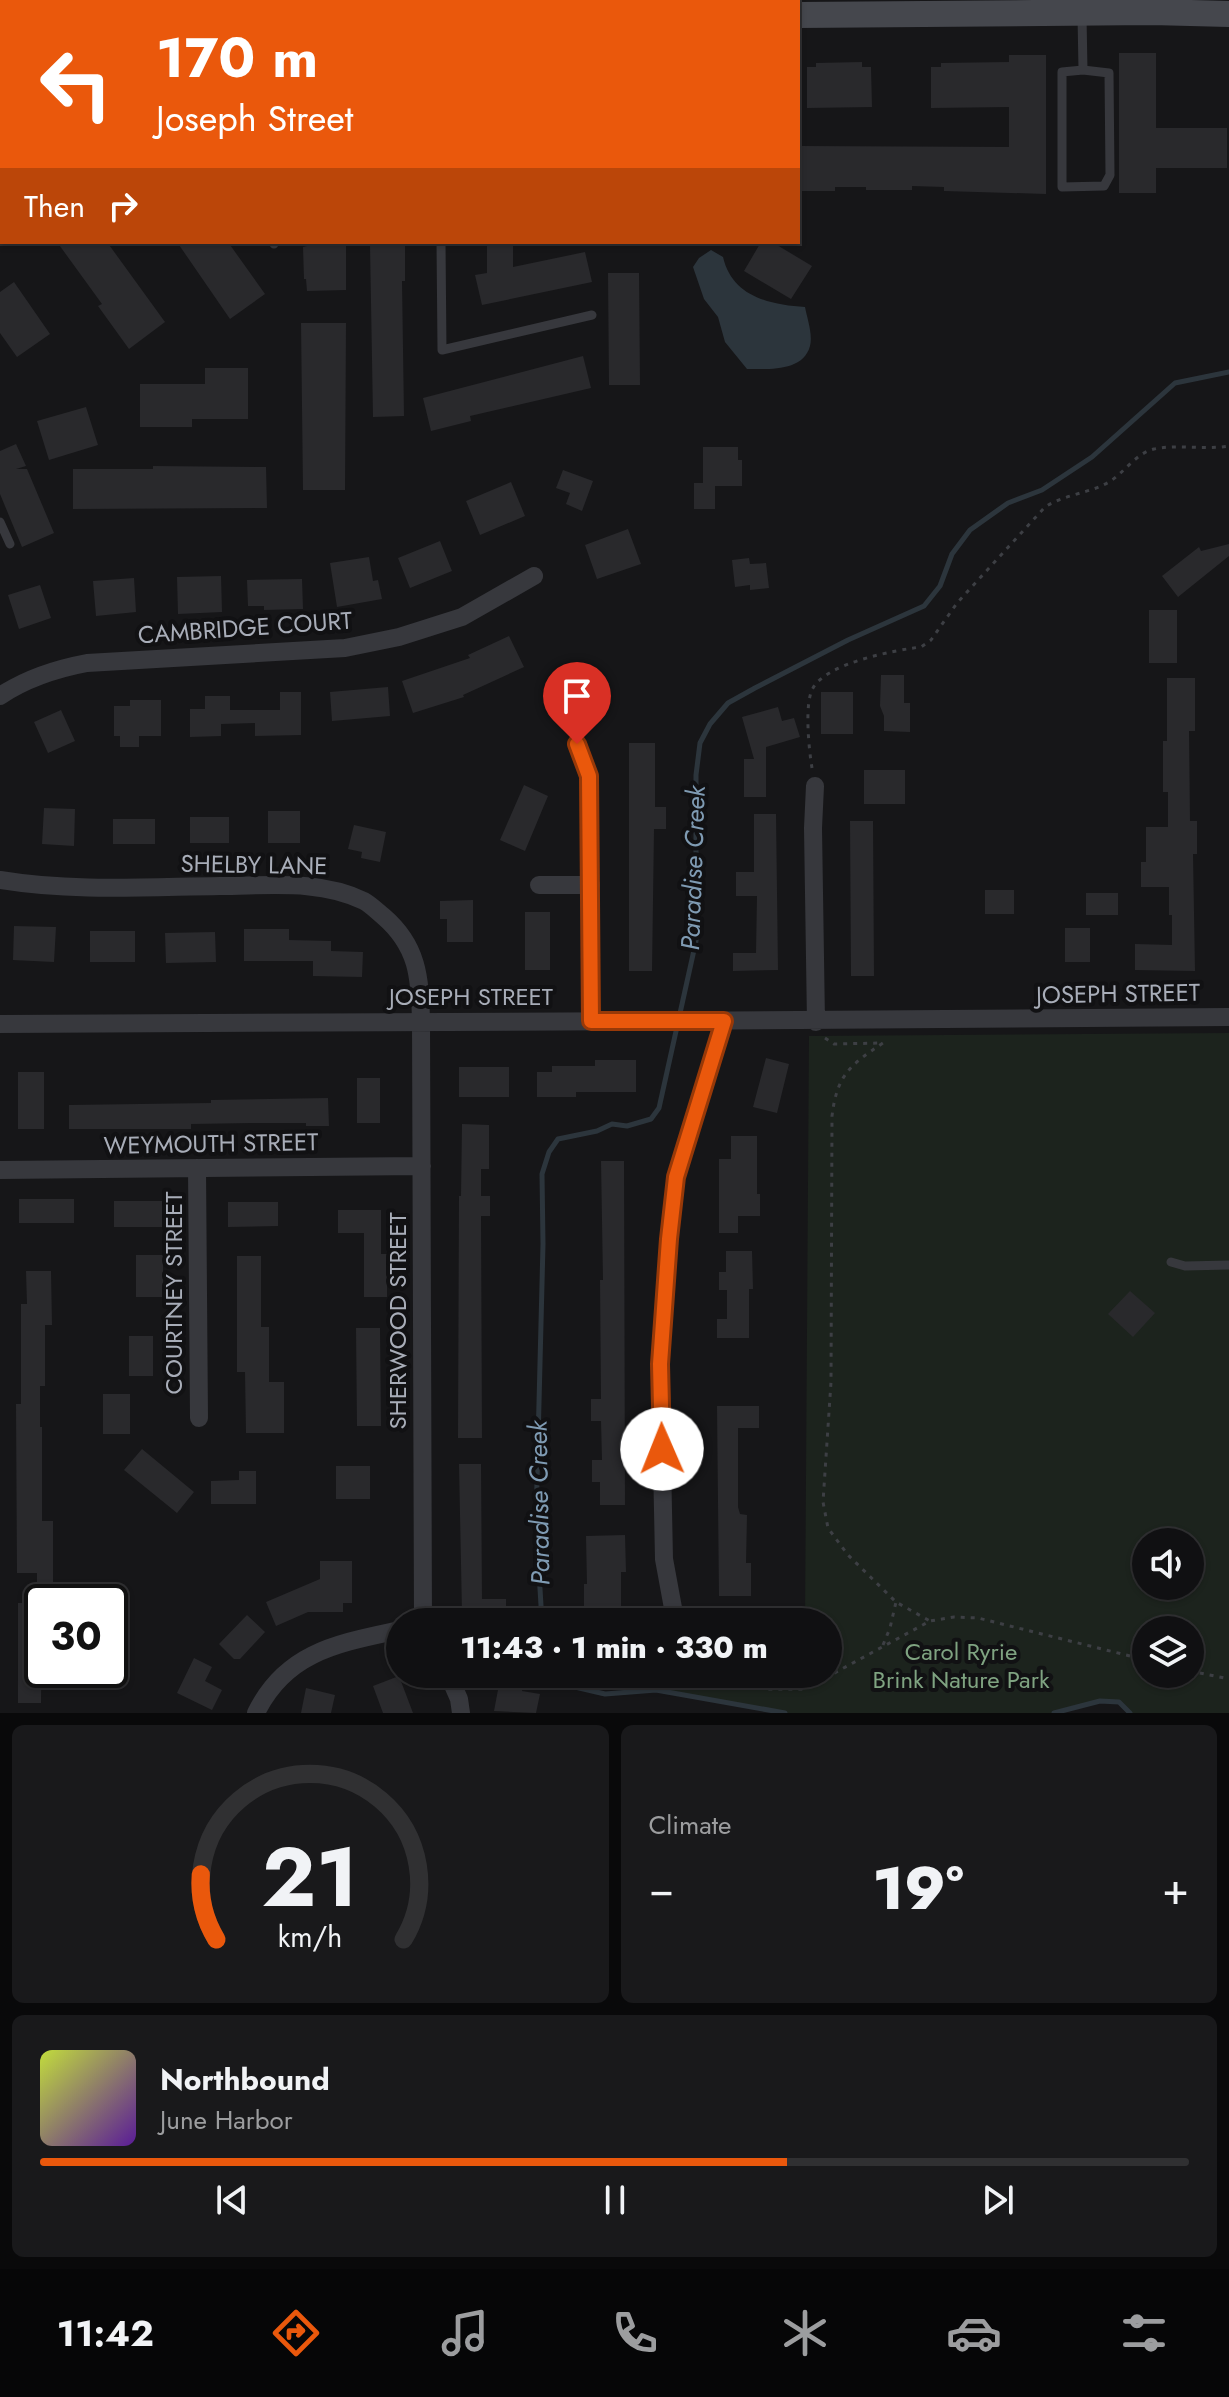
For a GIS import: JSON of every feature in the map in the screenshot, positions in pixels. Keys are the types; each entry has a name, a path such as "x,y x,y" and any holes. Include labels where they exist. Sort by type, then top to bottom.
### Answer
{"street":[{"path":"800,15 1082,12 1152,6 1229,14"},
{"name":"CAMBRIDGE COURT","path":"0,696 34,677 87,663 345,648 399,637 462,617 534,576"},
{"path":"577,744 589,776 591,1021"},
{"path":"815,786 816,1022"},
{"name":"SHELBY LANE","path":"0,880 92,888 328,888 366,902 393,925 414,955 421,1021"},
{"path":"539,885 591,885"},
{"name":"JOSEPH STREET","path":"0,1024 816,1022 1229,1017"},
{"name":"SHERWOOD STREET","path":"421,1021 423,1608"},
{"path":"673,1608 664,1559 660,1364 669,1239 676,1177 724,1021"},
{"name":"WEYMOUTH STREET","path":"0,1170 422,1166"},
{"name":"COURTNEY STREET","path":"197,1168 199,1418"},
{"path":"256,1713 264,1697 294,1665 335,1644 386,1633"},
{"path":"454,1688 461,1713"}],"lane":[{"path":"1082,12 1083,70"},
{"path":"1083,70 1109,73 1110,175 1104,186 1062,187 1062,72 1083,70"},
{"path":"441,244 442,350 592,315"},
{"path":"0,522 10,544"},
{"path":"1171,1262 1185,1266 1229,1265"}],"path":[{"path":"815,786 810,755 809,704 817,682 850,663 921,647 931,640 957,603 1045,507 1056,500 1106,484 1149,450 1175,446 1229,446"},
{"path":"816,1022 826,1041 834,1044 883,1043 861,1057 846,1073 835,1092 832,1116 831,1382 823,1502 828,1528 848,1555 896,1602 930,1621"},
{"path":"882,1646 896,1602"},
{"path":"842,1668 930,1621 954,1617 978,1618 1132,1656"},
{"path":"1204,1674 1229,1679"},
{"path":"763,1688 807,1688"}],"green space":[{"name":"Carol Ryrie Brink Nature Park","path":"1229,1033 1229,1713 1130,1713 1119,1702 1100,1701 1054,1713 785,1713 656,1690 842,1688 842,1608 805,1608 809,1036"}],"shaded area":[{"path":"711,250 723,257 735,281 754,296 778,304 805,307 811,341 800,361 784,367 747,369 725,342 718,317 704,299 693,267 699,258"}],"building":[{"path":"1119,53 1156,53 1156,128 1227,128 1227,168 1156,168 1156,193 1119,193"},
{"path":"1009,55 1046,55 1046,194 944,191 944,187 912,186 912,190 835,187 835,191 800,191 800,146 1009,147 1009,107 931,108 931,67 941,67 941,63 1009,62"},
{"path":"862,62 862,67 871,67 872,107 807,108 807,67 816,67 816,63"},
{"path":"58,244 108,244 165,322 129,349 98,306 102,304"},
{"path":"178,244 229,244 265,294 230,319"},
{"path":"346,244 346,290 307,291 303,247"},
{"path":"405,244 405,281 402,281 404,416 373,417 370,245"},
{"path":"487,244 513,244 513,267 585,252 592,282 482,305 475,275 487,273"},
{"path":"760,244 775,244 812,266 791,299 744,271"},
{"path":"608,273 639,273 640,385 609,385"},
{"path":"14,282 50,334 17,357 0,333 0,292"},
{"path":"301,323 346,323 345,490 303,490"},
{"path":"583,356 591,388 470,416 471,421 431,431 423,398"},
{"path":"205,368 248,368 248,419 192,419 192,427 140,427 140,384 205,384"},
{"path":"86,407 98,445 49,460 37,421"},
{"path":"16,444 26,466 16,469 27,469 54,533 22,547 0,494 0,451"},
{"path":"703,447 738,447 738,460 742,460 742,486 715,486 715,509 694,509 694,483 703,483"},
{"path":"153,466 266,467 267,508 73,509 73,469 153,469"},
{"path":"563,470 593,481 582,511 566,504 570,493 556,488"},
{"path":"511,482 525,516 480,535 466,501"},
{"path":"628,529 641,564 597,579 585,545"},
{"path":"440,541 452,571 410,588 398,558"},
{"path":"1229,544 1229,556 1178,597 1162,576 1199,547 1201,551"},
{"path":"369,557 373,581 378,580 382,599 337,607 330,563"},
{"path":"749,558 750,564 766,563 769,588 750,590 750,585 735,587 732,560"},
{"path":"221,576 222,612 178,614 177,577"},
{"path":"134,578 136,612 96,616 93,581"},
{"path":"302,579 303,609 264,610 264,606 248,606 247,580"},
{"path":"40,585 51,618 19,629 8,595"},
{"path":"1149,610 1177,610 1177,663 1149,663"},
{"path":"509,636 524,667 464,697 413,713 402,681 470,658 468,655"},
{"path":"881,675 904,675 904,703 910,703 910,732 884,731 880,706"},
{"path":"1167,678 1195,678 1195,731 1189,731 1190,821 1197,821 1197,854 1193,854 1195,971 1135,970 1135,944 1172,945 1169,887 1141,887 1141,862 1146,862 1146,827 1168,827 1168,792 1163,792"},
{"path":"388,687 390,716 332,721 330,692"},
{"path":"280,692 301,692 301,735 255,736 255,723 221,724 221,736 190,737 190,709 205,709 205,696 230,696 230,710 280,710"},
{"path":"821,692 853,692 853,734 821,734"},
{"path":"130,700 161,700 161,736 139,736 139,747 120,747 120,736 114,736 114,706 130,706"},
{"path":"778,707 782,721 794,718 800,737 766,747 766,797 744,797 744,759 754,759 742,717"},
{"path":"61,710 75,741 48,753 34,722"},
{"path":"629,743 655,743 655,807 666,807 666,829 654,829 652,971 629,971"},
{"path":"864,770 905,770 905,804 864,804"},
{"path":"524,785 548,796 525,851 500,840"},
{"path":"44,808 75,809 74,846 42,844"},
{"path":"268,811 300,811 300,843 268,843"},
{"path":"754,814 776,814 778,970 733,971 733,953 756,953 757,896 736,896 736,872 754,872"},
{"path":"190,817 229,817 229,843 190,843"},
{"path":"113,819 155,819 155,844 113,844"},
{"path":"850,821 873,821 874,976 851,976"},
{"path":"354,825 386,832 380,862 361,858 362,852 348,849"},
{"path":"985,890 1014,890 1014,914 985,914"},
{"path":"1086,893 1118,893 1118,915 1086,915"},
{"path":"473,900 473,942 447,942 447,919 440,919 440,901"},
{"path":"525,912 550,912 550,970 525,970"},
{"path":"14,926 56,927 54,962 13,960"},
{"path":"1065,928 1090,928 1090,962 1065,962"},
{"path":"244,929 289,929 289,940 331,941 331,951 363,952 362,977 313,976 313,961 244,961"},
{"path":"90,931 135,931 135,962 90,962"},
{"path":"215,932 216,962 166,963 165,933"},
{"path":"766,1058 789,1064 777,1113 753,1107"},
{"path":"595,1060 636,1060 636,1092 576,1092 576,1097 537,1097 537,1072 552,1072 552,1066 595,1066"},
{"path":"459,1067 509,1067 509,1097 459,1097"},
{"path":"18,1072 44,1072 44,1129 18,1129"},
{"path":"357,1078 380,1078 380,1123 357,1123"},
{"path":"328,1098 329,1126 252,1123 191,1124 191,1129 69,1129 69,1105"},
{"path":"462,1124 489,1125 489,1169 481,1169 481,1196 490,1196 490,1216 481,1216 482,1438 458,1438"},
{"path":"731,1136 757,1136 760,1216 738,1216 738,1233 719,1233 719,1159 731,1159"},
{"path":"601,1161 624,1161 625,1505 600,1505 600,1482 592,1482 592,1460 602,1460 601,1421 591,1421 591,1399 601,1399"},
{"path":"19,1199 74,1199 74,1223 19,1223"},
{"path":"114,1201 162,1201 162,1227 114,1227"},
{"path":"228,1202 278,1202 278,1226 228,1227"},
{"path":"338,1210 381,1210 381,1254 387,1254 387,1297 364,1297 364,1233 338,1233"},
{"path":"726,1251 752,1251 749,1338 717,1338 717,1319 727,1319 727,1290 719,1290 719,1272 726,1272"},
{"path":"136,1255 163,1255 163,1297 136,1297"},
{"path":"237,1256 261,1256 261,1327 269,1327 269,1382 284,1382 284,1433 246,1433 245,1372 237,1372"},
{"path":"26,1271 51,1271 52,1325 45,1325 45,1386 40,1386 40,1427 42,1521 53,1521 53,1584 37,1584 37,1573 17,1573 16,1404 21,1404 21,1304 27,1304"},
{"path":"1130,1291 1155,1313 1133,1337 1108,1314"},
{"path":"356,1328 380,1328 381,1426 357,1426"},
{"path":"129,1336 153,1336 153,1376 129,1376"},
{"path":"103,1394 130,1394 130,1434 103,1434"},
{"path":"717,1406 759,1406 759,1428 738,1428 738,1507 740,1514 747,1515 746,1563 751,1563 751,1596 719,1596"},
{"path":"142,1449 194,1492 177,1513 124,1470"},
{"path":"459,1464 481,1464 482,1599 506,1599 506,1608 462,1608"},
{"path":"336,1466 370,1466 370,1499 336,1499"},
{"path":"239,1471 256,1471 256,1504 211,1504 211,1481 239,1480"},
{"path":"625,1535 626,1572 621,1572 621,1606 584,1608 586,1536"},
{"path":"320,1561 352,1561 352,1603 343,1603 343,1612 308,1612 276,1626 266,1602 320,1579"},
{"path":"18,1603 24,1603 24,1688 41,1688 41,1703 18,1703"},
{"path":"247,1615 265,1632 240,1659 234,1659 219,1644"},
{"path":"194,1658 212,1667 205,1681 222,1690 212,1710 177,1693"},
{"path":"386,1681 386,1688 404,1688 413,1713 383,1713 373,1686"},
{"path":"306,1688 335,1695 331,1713 301,1713"},
{"path":"498,1688 523,1688 522,1691 540,1694 536,1713 494,1711"}],"waterway":[{"name":"Paradise Creek","path":"541,1608 536,1522 542,1174 549,1152 558,1139 597,1131 612,1124 627,1126 651,1119 659,1108 696,941 696,775 700,743 710,724 728,703 755,688 848,640 924,606 940,586 952,554 970,530 1008,503 1042,490 1092,457 1175,383 1229,372"},
{"name":"Paradise Creek","path":"579,1688 605,1694 656,1690 785,1713"},
{"name":"Paradise Creek","path":"1054,1713 1100,1701 1119,1702 1130,1713"}],"route":[{"path":"577,744 589,776 591,1021 724,1021 676,1177 660,1364 662,1449"}]}
